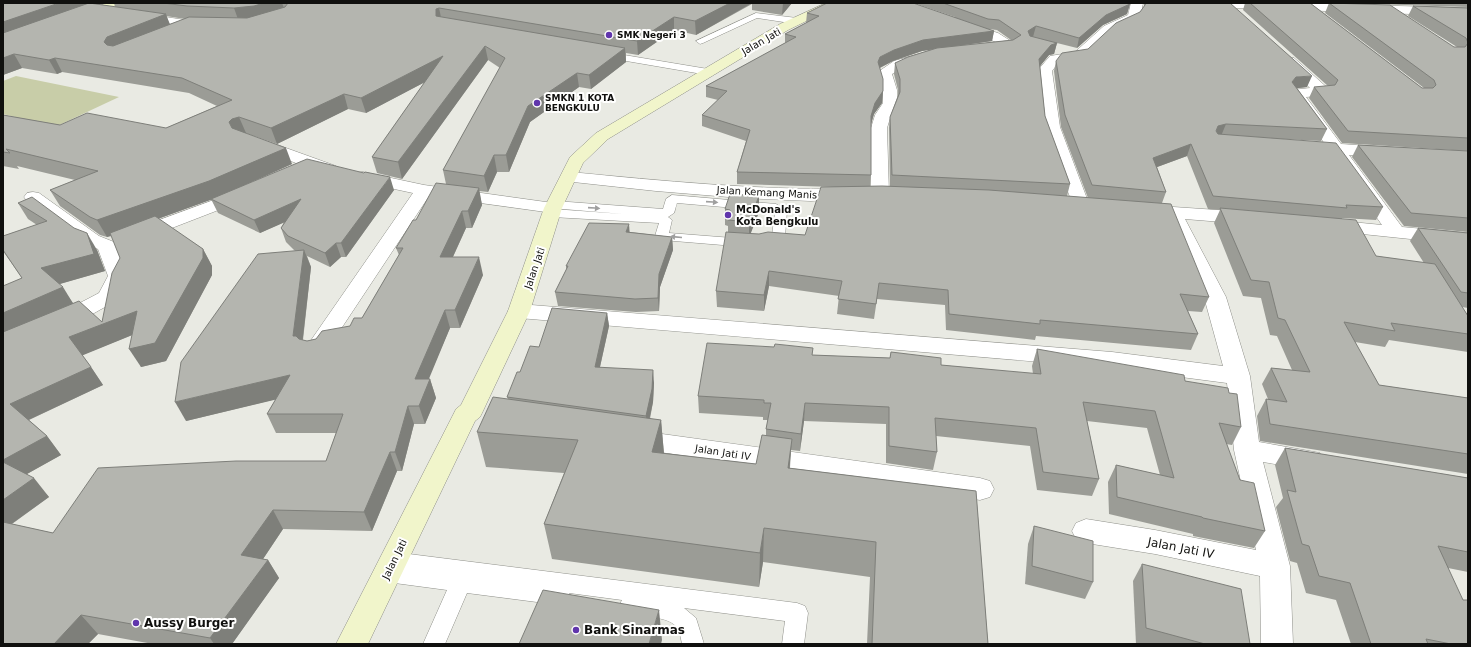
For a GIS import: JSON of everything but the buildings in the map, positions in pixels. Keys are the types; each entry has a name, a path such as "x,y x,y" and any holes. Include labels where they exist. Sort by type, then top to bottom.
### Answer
{"street":[{"name":"Jalan Jati","path":"352,644 465,415 471,411 519,311 553,209 570,177 576,161 602,136 708,72 797,21 835,3"},
{"path":"1080,204 1052,127 1045,70 1055,59 1079,55 1108,29 1132,18 1135,14 1137,3"},
{"path":"1181,3 1390,11 1468,12"},
{"path":"1430,3 1462,26"},
{"path":"1227,4 1242,18"},
{"path":"1313,7 1324,20"},
{"path":"70,21 96,12 121,11 192,25 205,24"},
{"path":"1390,11 1410,24"},
{"path":"955,24 985,34 992,34 1011,45 984,48"},
{"path":"165,36 192,25"},
{"path":"1048,47 1079,55"},
{"path":"1277,50 1325,92 1296,93 1397,233"},
{"name":"Jalan Kemang Manis","path":"570,177 644,185 793,195 887,195 879,128 883,115 890,103 890,90 885,72 908,60 939,54"},
{"path":"245,139 319,167 424,190 553,209"},
{"path":"1313,147 1406,153"},
{"path":"288,173 310,164"},
{"path":"33,197 92,240 107,246 223,203 259,186"},
{"path":"314,350 424,190"},
{"path":"1127,208 1263,219"},
{"path":"1174,213 1215,297 1238,376 1247,450 1275,566 1277,644"},
{"path":"1317,224 1468,239"},
{"path":"45,329 80,313 107,296 118,276 107,246"},
{"path":"519,311 1112,360 1238,376"},
{"path":"465,415 496,419"},
{"name":"Jalan Jati IV","path":"612,436 980,489"},
{"path":"1247,450 1332,463"},
{"name":"Jalan Jati IV","path":"1086,531 1155,542 1275,566"}],"lane":[{"path":"700,41 756,15 797,21"},
{"path":"599,53 708,72"},
{"path":"672,199 772,206 781,211 778,237 759,244 662,236 666,220 553,209 668,213 672,199"},
{"path":"390,567 461,583 658,609 679,615 688,625 693,644"},
{"path":"390,567 797,612 793,644"},
{"path":"434,644 461,583"}],"green space":[{"path":"16,76 119,97 55,127 3,114 3,81"}],"place":[{"name":"SMK Negeri 3","path":"609,35"},
{"name":"SMKN 1 KOTA BENGKULU","path":"537,103"},
{"name":"McDonald's Kota Bengkulu","path":"728,215"},
{"name":"Aussy Burger","path":"136,623"},
{"name":"Bank Sinarmas","path":"576,630"}]}
